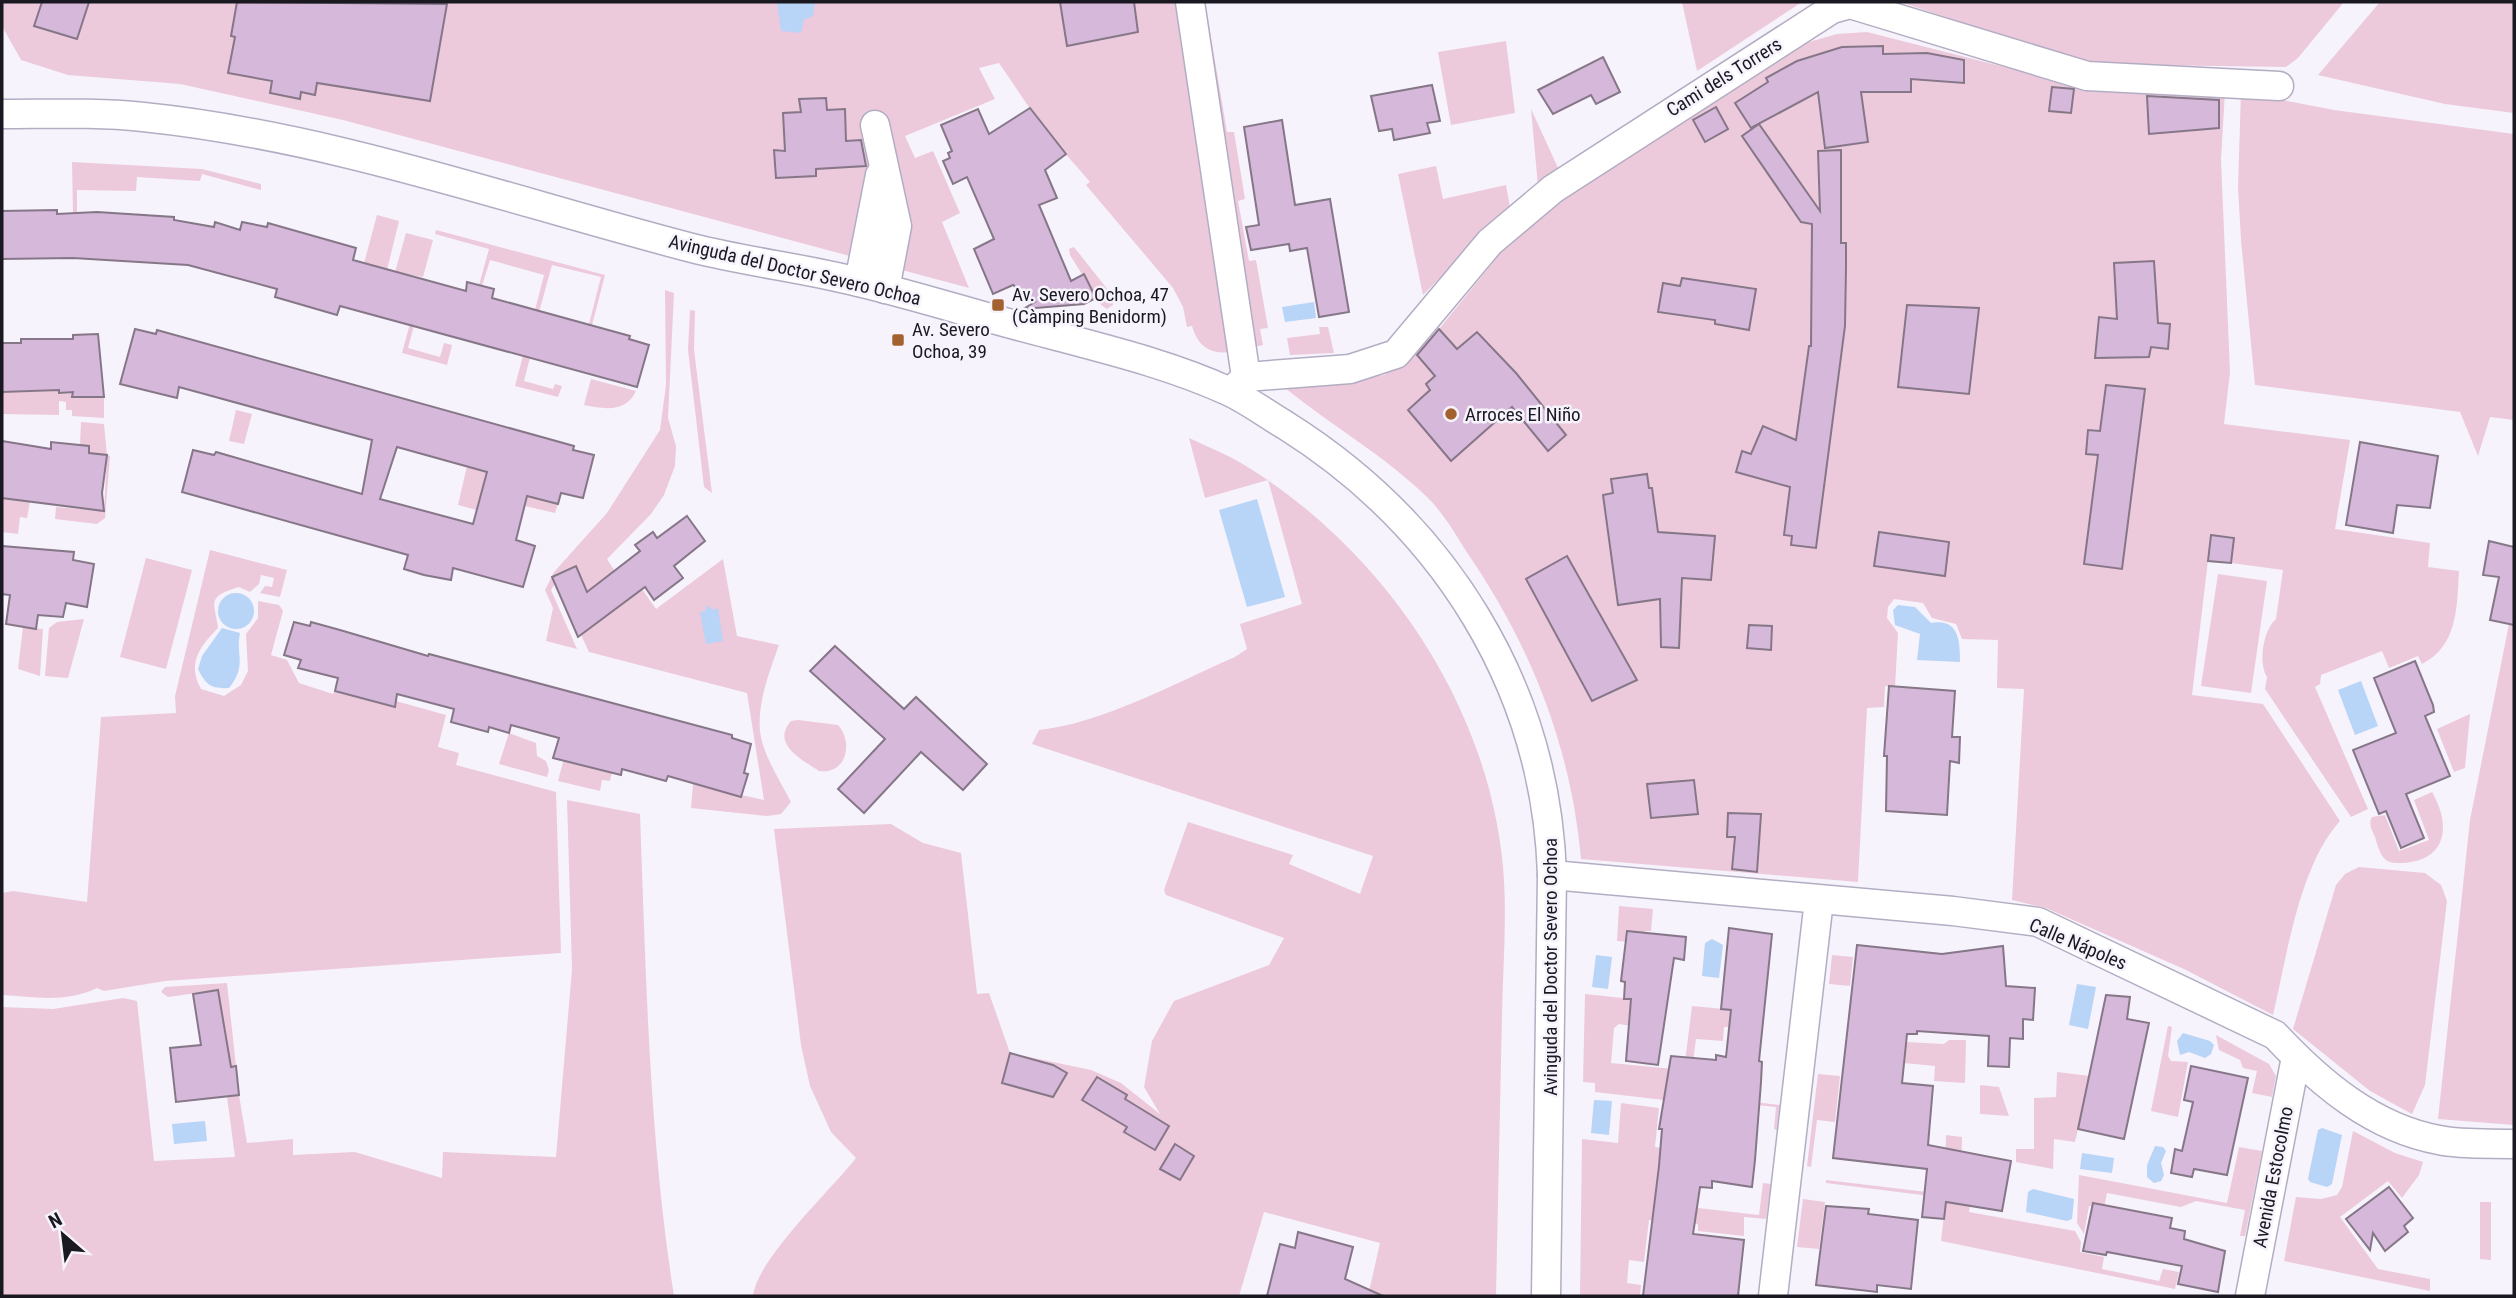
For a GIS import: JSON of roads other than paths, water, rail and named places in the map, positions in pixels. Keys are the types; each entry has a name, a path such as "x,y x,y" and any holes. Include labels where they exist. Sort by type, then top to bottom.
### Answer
{"street":[{"path":"1190,2 1229,280 1239,384"},
{"name":"Cami dels Torrers","path":"1239,384 1350,369 1396,355 1490,242 1553,189 1832,9 1850,4 2087,76 2278,86"},
{"name":"Avinguda del Doctor Severo Ochoa","path":"2,114 69,113 142,117 219,127 302,144 502,194 696,249 872,286 1239,384 1375,492 1421,540 1461,592 1494,648 1529,729 1544,783 1552,875 1546,1296"},
{"path":"872,286 882,165 875,125"},
{"name":"Calle Nápoles","path":"1552,875 2038,922 2276,1035 2296,1057 2358,1108 2392,1128 2441,1141 2514,1143"},
{"path":"1773,1296 1819,900"},
{"name":"Avenida Estocolmo","path":"2250,1296 2296,1057"}],"water":[{"path":"777,2 815,2 813,16 804,20 801,33 781,31"},
{"path":"1314,302 1316,318 1285,322 1282,307"},
{"path":"1257,499 1285,597 1247,607 1219,510"},
{"path":"236,593 249,598 254,611 249,624 236,629 223,624 218,611 223,598"},
{"path":"707,605 713,610 718,608 723,641 706,644 700,612 705,611"},
{"path":"1898,605 1915,607 1931,623 1940,622 1952,628 1958,639 1960,662 1917,660 1920,634 1895,625 1893,610"},
{"path":"222,628 240,633 240,666 229,688 210,685 198,669 202,656"},
{"path":"2361,681 2378,726 2355,735 2338,690"},
{"path":"1712,939 1723,945 1719,978 1702,976 1705,943"},
{"path":"1596,955 1612,957 1608,989 1592,987"},
{"path":"2077,984 2096,987 2088,1029 2069,1025"},
{"path":"2183,1033 2210,1041 2214,1045 2211,1054 2205,1058 2189,1052 2180,1055 2177,1041"},
{"path":"1594,1100 1612,1101 1609,1135 1591,1133"},
{"path":"205,1121 207,1141 174,1144 172,1124"},
{"path":"2322,1128 2342,1135 2332,1184 2327,1187 2308,1179 2318,1130"},
{"path":"2155,1146 2163,1147 2166,1151 2161,1163 2164,1175 2161,1181 2154,1183 2147,1177 2147,1165"},
{"path":"2082,1153 2114,1158 2112,1173 2080,1169"},
{"path":"2033,1189 2074,1199 2072,1219 2067,1221 2026,1212 2028,1192"}],"place":[{"name":"Av. Severo Ochoa, 47 (Càmping Benidorm)","path":"998,305"},
{"name":"Av. Severo Ochoa, 39","path":"898,340"},
{"name":"Arroces El Niño","path":"1451,414"}]}
